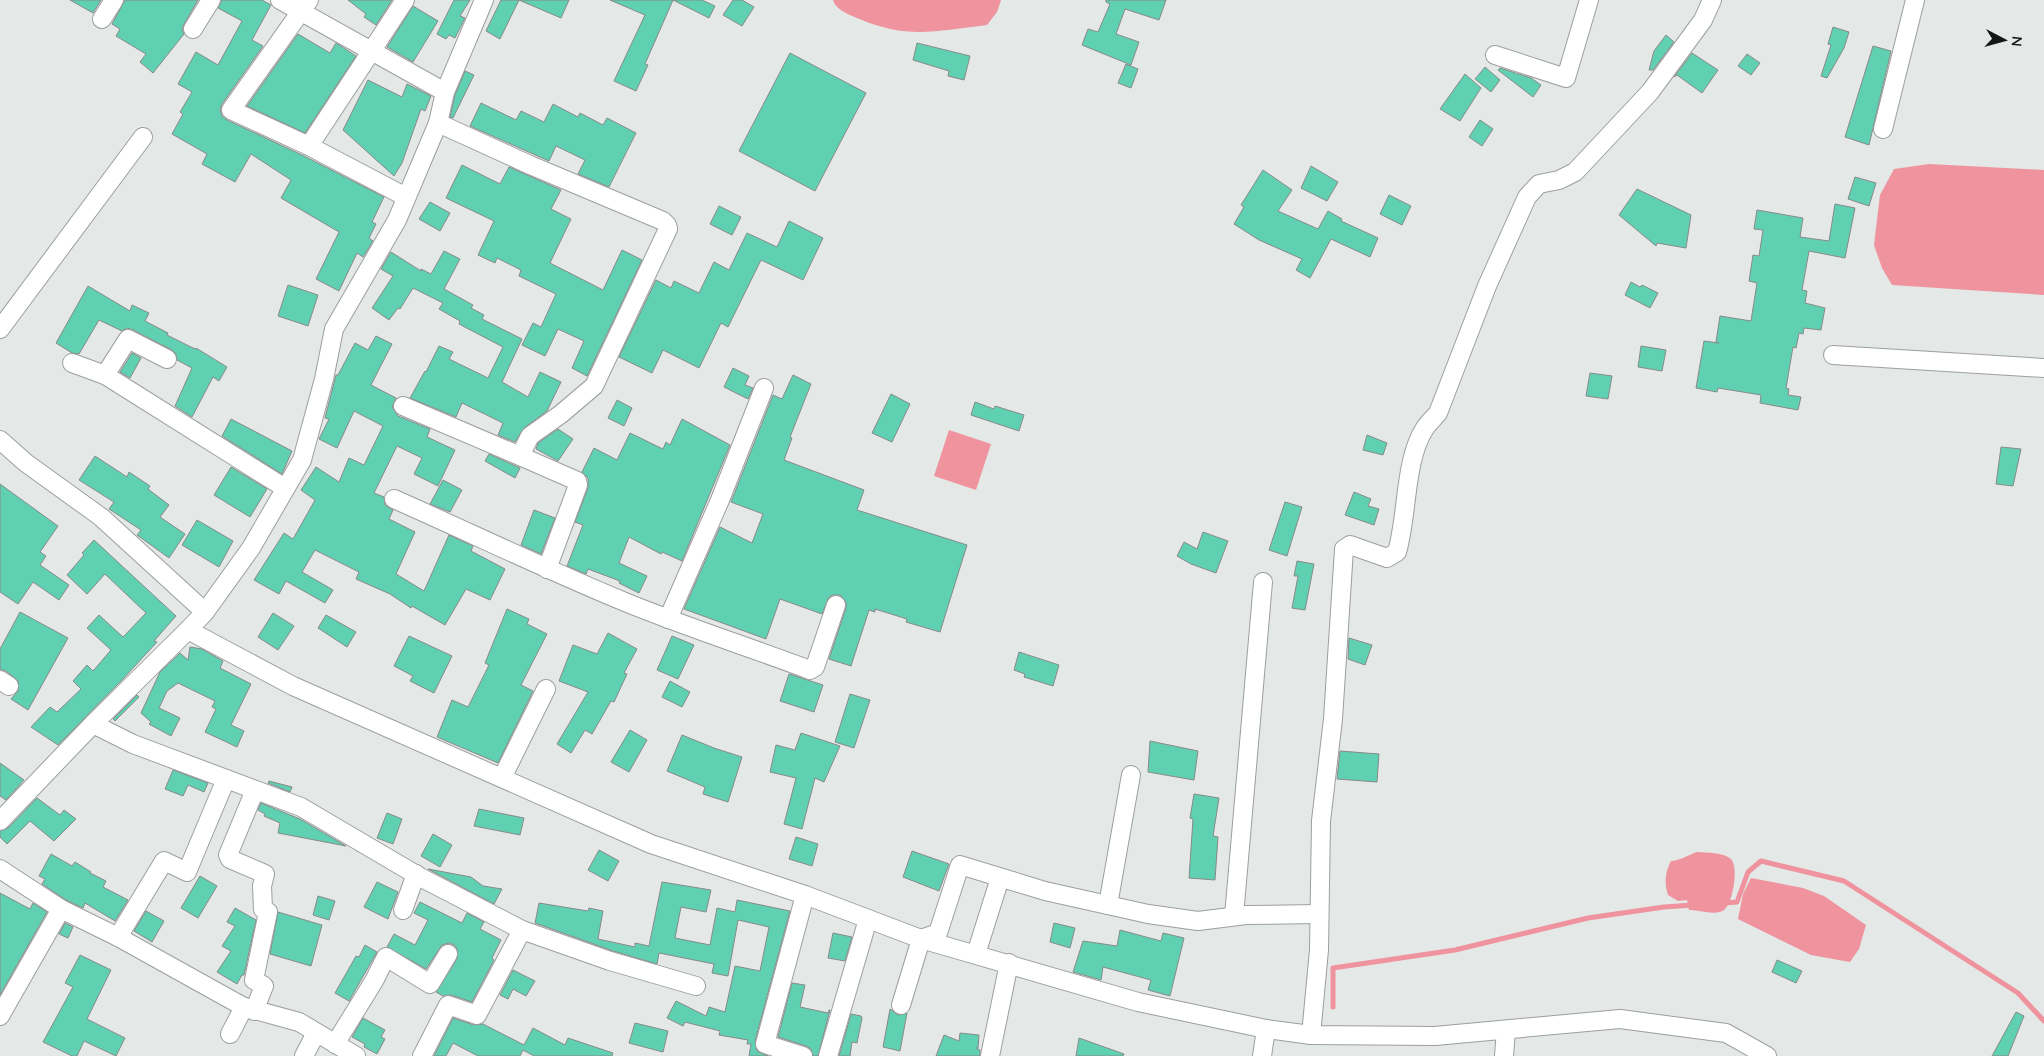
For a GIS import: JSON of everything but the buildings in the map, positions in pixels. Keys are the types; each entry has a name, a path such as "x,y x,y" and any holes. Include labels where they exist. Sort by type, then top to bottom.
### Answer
{"street":[{"path":"102,19 114,0"},
{"path":"193,30 211,0"},
{"path":"280,0 305,5 372,51 446,92"},
{"path":"309,146 405,0"},
{"path":"0,821 93,724 205,612 250,548 302,460 324,379 334,329 398,220 438,123 446,92 484,0"},
{"path":"1495,55 1566,78 1590,0"},
{"path":"1310,1035 1319,950 1321,821 1333,719 1344,549 1350,545 1388,558 1397,552 1414,458 1419,441 1425,428 1438,413 1487,286 1527,197 1539,184 1560,180 1575,172 1643,100 1703,20 1712,0"},
{"path":"1882,129 1915,0"},
{"path":"305,5 231,110 309,146 406,197"},
{"path":"438,123 530,165 663,221 667,225 668,230 594,386 561,414 530,436 520,456"},
{"path":"0,329 143,137"},
{"path":"105,374 128,339 167,359"},
{"path":"1833,355 2044,368"},
{"path":"72,363 105,374 285,488"},
{"path":"668,619 720,500 764,388"},
{"path":"403,406 578,481 546,569"},
{"path":"0,440 26,463 100,517 205,612"},
{"path":"394,499 475,534 546,569 668,619 810,670 815,667 836,605"},
{"path":"1234,916 1263,582"},
{"path":"188,630 292,686 651,844 805,895 920,939 1009,963 1138,1002 1266,1029 1310,1035 1436,1036 1620,1019 1726,1032 1767,1056"},
{"path":"502,778 546,688"},
{"path":"93,724 134,744 301,806 416,874 522,930 610,961 696,986"},
{"path":"1108,905 1131,775"},
{"path":"118,937 164,861 186,872 226,779"},
{"path":"230,1034 264,986 254,980 268,912 263,909 262,886 265,874 230,859 228,855 256,790"},
{"path":"920,939 938,933 960,866 1045,891 1148,914 1198,920 1246,914 1319,914"},
{"path":"0,869 61,909 118,937 249,1009 299,1022 356,1056"},
{"path":"403,910 416,874"},
{"path":"976,954 1000,878"},
{"path":"803,1056 765,1044 805,895"},
{"path":"0,1016 61,909"},
{"path":"828,1056 868,919"},
{"path":"422,1056 448,1005 477,1015 522,930"},
{"path":"901,1005 920,939"},
{"path":"335,1044 374,981 386,957 430,984 448,954"},
{"path":"990,1056 1009,963"},
{"path":"1262,1056 1266,1029"},
{"path":"1504,1056 1506,1030"},
{"path":"304,1056 316,1033"}],"shaded area":[{"path":"833,0 1001,0 997,12 987,25 922,32 875,25 843,11"},
{"path":"1929,164 2044,170 2044,295 1892,285 1882,268 1874,245 1880,195 1894,169"},
{"path":"949,430 991,444 976,490 934,476"},
{"path":"1697,852 1724,855 1731,859 1733,863 1735,869 1734,885 1730,900 1721,912 1712,913 1689,910 1687,900 1678,901 1668,895 1666,878 1667,869 1671,861"},
{"path":"1751,878 1803,888 1824,896 1866,925 1859,949 1850,962 1811,955 1738,919 1743,894"}],"waterway":[{"path":"1724,903 1737,902 1748,872 1761,861 1844,881 2018,993 2044,1021"},
{"path":"1333,1007 1333,968 1455,950 1588,918 1664,907 1693,905"}]}
